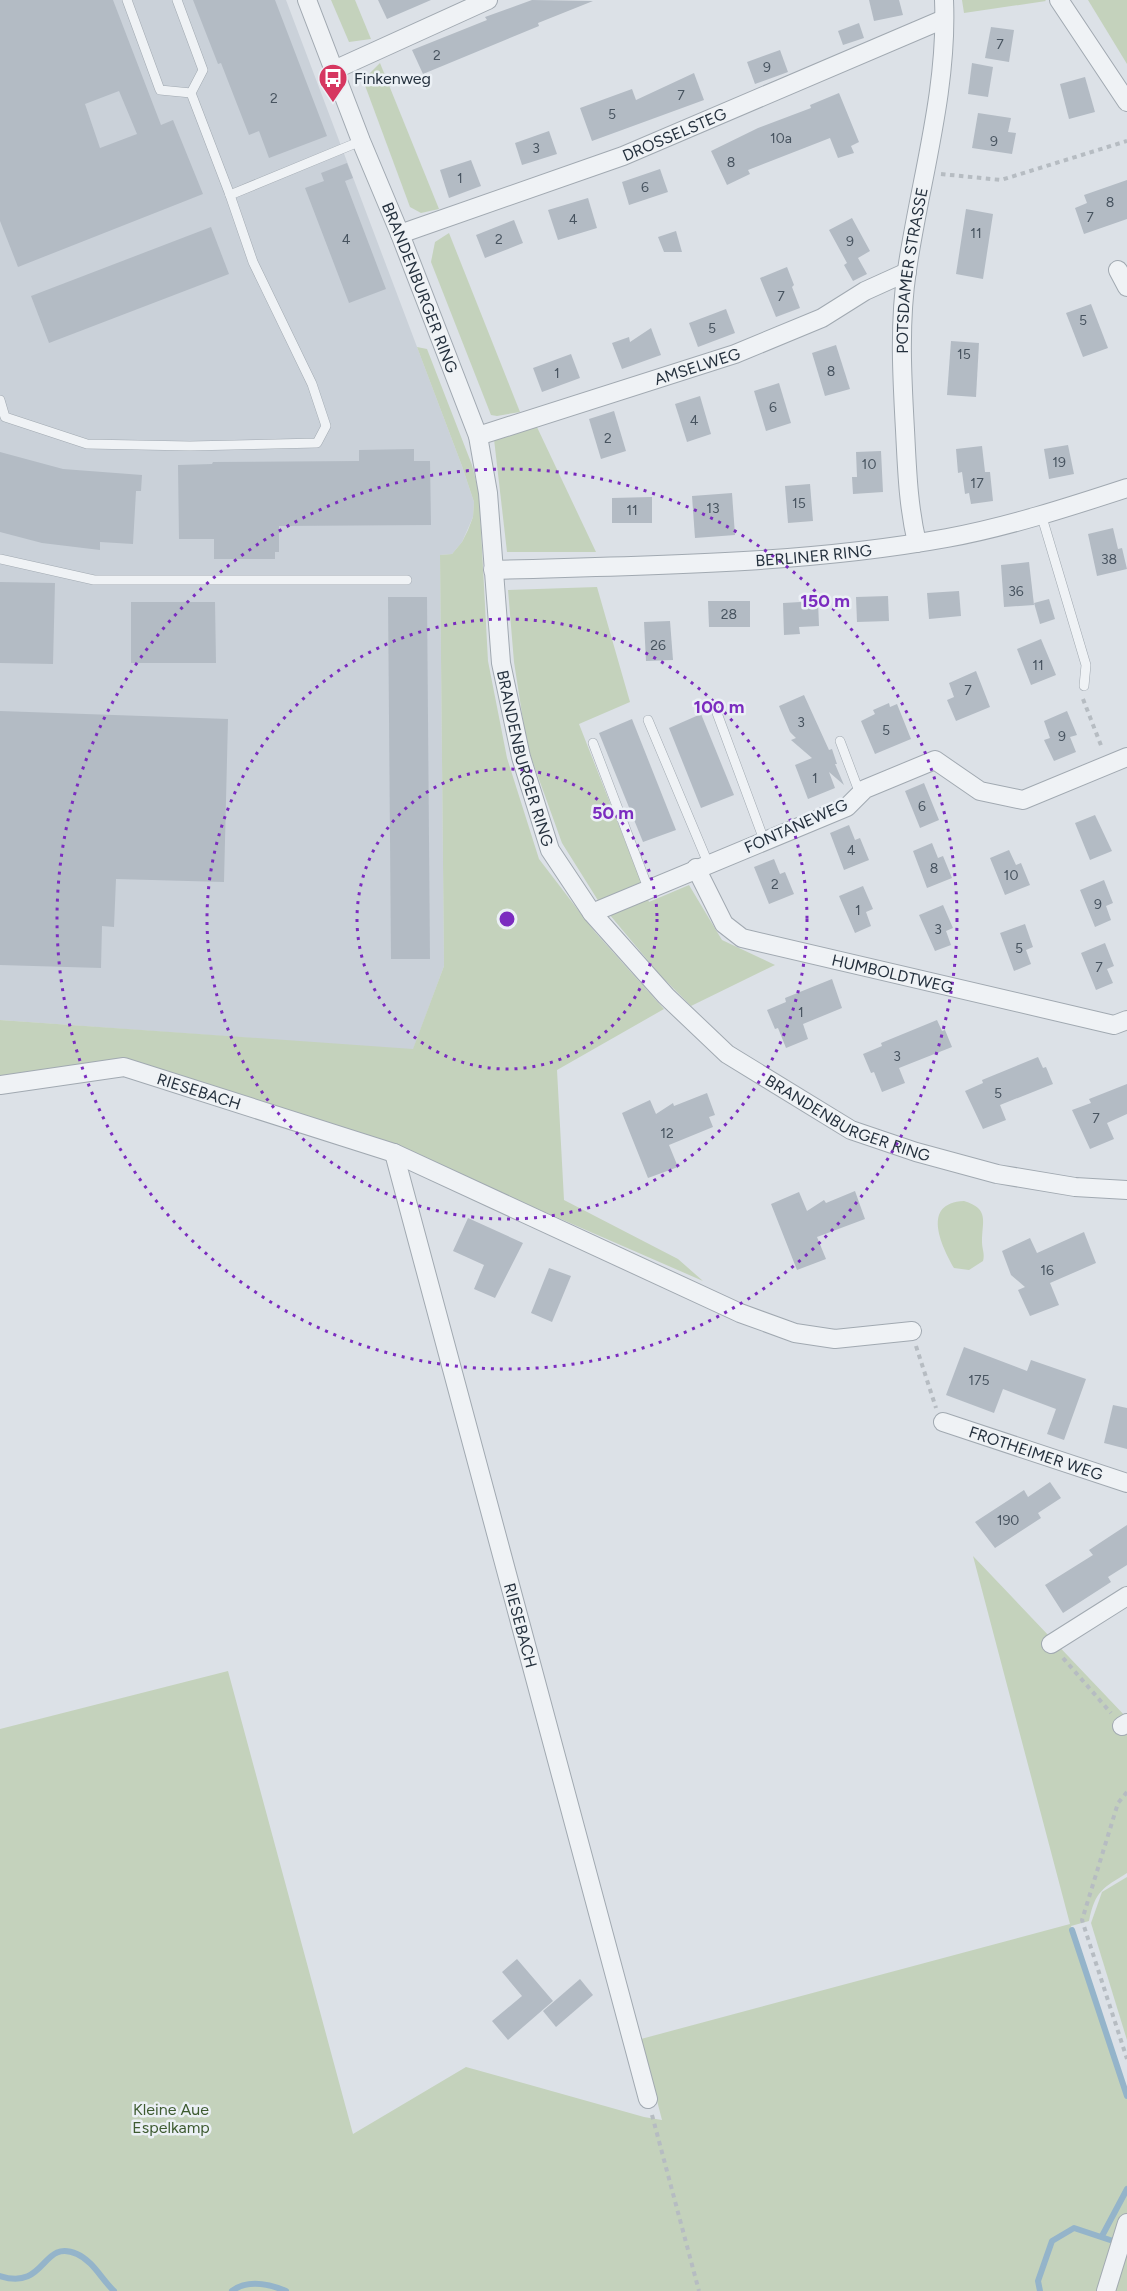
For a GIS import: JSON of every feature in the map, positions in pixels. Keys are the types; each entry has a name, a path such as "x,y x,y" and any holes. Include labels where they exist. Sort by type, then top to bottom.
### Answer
{"street":[{"name":"BRANDENBURGER RING","path":"308,0 360,141 400,234 478,436 488,493 501,663 521,758 550,850 592,913 666,996 728,1054 851,1130 916,1152 997,1174 1076,1187 1127,1190"},
{"path":"334,70 488,0"},
{"name":"POTSDAMER STRASSE","path":"917,543 910,511 901,365 907,272 926,172 945,40 944,0"},
{"path":"1059,0 1127,102"},
{"name":"DROSSELSTEG","path":"400,234 623,156 945,19"},
{"path":"1118,270 1127,287"},
{"name":"AMSELWEG","path":"478,436 735,354 822,318 866,291 907,272"},
{"name":"BERLINER RING","path":"493,570 755,561 880,549 949,538 1127,488"},
{"name":"FONTANEWEG","path":"592,913 847,807 864,789 935,760 980,791 1023,800 1127,758"},
{"name":"HUMBOLDTWEG","path":"702,866 724,924 742,938 1114,1025 1127,1020"},
{"name":"RIESEBACH","path":"0,1085 124,1066 394,1153 740,1313 795,1333 835,1339 912,1331"},
{"name":"RIESEBACH","path":"394,1153 648,2099"},
{"name":"FROTHEIMER WEG","path":"943,1422 1127,1483"},
{"path":"1051,1644 1127,1596"},
{"path":"1106,2291 1126,2226"}],"lane":[{"path":"128,0 160,90 191,93"},
{"path":"0,400 5,417 87,444 190,446 317,443 326,426 312,384 252,262 230,195 191,93 203,70 177,0"},
{"path":"230,195 360,141"},
{"path":"1041,514 1086,665 1084,686"},
{"path":"0,559 94,580 406,580"},
{"path":"717,713 764,840"},
{"path":"648,720 702,866"},
{"path":"840,741 860,794"},
{"path":"593,743 648,888"}],"path":[{"path":"926,172 1001,180 1127,141"},
{"path":"1084,686 1083,700 1109,765"},
{"path":"912,1331 932,1400 943,1422"},
{"path":"1051,1644 1124,1724"},
{"path":"1127,1792 1118,1803 1082,1920 1127,2059"},
{"path":"648,2099 699,2291"}],"shaded area":[{"path":"0,0 286,0 474,502 473,517 462,542 452,554 440,555 444,966 413,1050 0,1020"}],"green space":[{"path":"331,0 355,0 371,39 349,42"},
{"path":"962,0 1045,0 1046,1 964,13"},
{"path":"1088,0 1127,0 1127,64"},
{"path":"380,63 439,209 421,213 410,207 363,80"},
{"path":"449,233 520,412 491,415 431,262 435,242"},
{"path":"417,347 427,349 472,465 479,493 488,661 507,758 539,859 595,932 664,1009 557,1070 564,1200 678,1259 703,1281 412,1154 125,1062 0,1077 0,1020 413,1049 444,966 440,555 452,554 462,542 473,517 474,502"},
{"path":"536,425 596,552 507,552 494,439"},
{"path":"597,587 630,702 579,724 649,902 689,885 722,940 775,965 691,1006 660,975 599,902 562,843 527,746 514,662 508,590"},
{"path":"964,1201 978,1208 983,1217 983,1261 969,1270 954,1268 944,1248 938,1227 942,1209"},
{"name":"Kleine Aue Espelkamp","path":"973,1556 1127,1718 1127,1873 1101,1891 1094,1903 1089,1921 1071,1926 1127,2092 1127,2291 0,2291 0,1729 228,1671 353,2134 466,2067 644,2117 662,2120 641,2039 1070,1924"},
{"path":"1127,1877 1127,2040 1091,1923 1102,1892"}],"building":[{"path":"0,0 113,0 161,125 173,120 203,194 18,267 0,221","holes":["119,91 137,134 100,148 85,104"]},
{"path":"193,0 275,0 327,136 269,158 259,131 249,135"},
{"path":"378,0 431,0 387,19"},
{"path":"532,0 593,1 423,74 412,50 487,20 485,17"},
{"path":"869,0 899,0 903,15 874,21"},
{"path":"859,23 864,38 843,45 838,31"},
{"path":"991,27 1014,30 1009,62 985,58"},
{"path":"780,50 788,72 755,84 747,62"},
{"path":"972,63 993,67 988,97 968,94"},
{"path":"694,73 704,100 592,141 580,108 632,89 636,100"},
{"path":"1085,77 1095,112 1069,119 1060,84"},
{"path":"839,93 859,142 851,146 854,153 838,158 830,138 748,170 750,174 727,185 711,151 758,128 811,108 810,105"},
{"path":"978,113 1011,118 1008,132 1016,133 1012,154 972,148"},
{"path":"549,131 557,154 522,165 515,143"},
{"path":"471,160 481,186 449,198 440,170"},
{"path":"347,163 353,178 345,181 386,289 349,303 305,188 324,181 321,173"},
{"path":"660,169 668,192 629,205 622,182"},
{"path":"1127,180 1127,219 1084,234 1075,208 1087,203 1084,195"},
{"path":"588,198 597,228 558,240 548,210"},
{"path":"966,209 993,214 983,279 956,274"},
{"path":"852,218 870,251 858,258 867,274 853,281 844,265 847,263 829,230"},
{"path":"514,220 523,243 485,258 476,235"},
{"path":"211,227 229,274 49,343 31,296"},
{"path":"676,231 682,252 664,252 658,237"},
{"path":"787,267 800,308 776,317 760,278"},
{"path":"1091,304 1108,348 1083,357 1066,313"},
{"path":"726,309 735,333 698,347 689,323"},
{"path":"651,328 661,355 622,369 612,343 629,337 630,342"},
{"path":"951,341 979,343 976,397 947,395"},
{"path":"836,345 850,389 825,396 812,353"},
{"path":"571,354 580,378 542,392 533,368"},
{"path":"779,383 791,423 766,431 754,391"},
{"path":"700,396 711,434 687,442 675,404"},
{"path":"614,411 626,451 601,459 589,419"},
{"path":"1068,445 1074,474 1049,479 1044,449"},
{"path":"982,446 985,472 990,472 993,501 971,504 969,493 965,494 962,472 958,473 956,449"},
{"path":"414,449 414,461 430,461 431,525 279,526 279,552 275,552 275,559 214,559 214,539 179,539 178,465 212,464 213,462 359,461 359,450"},
{"path":"881,451 883,492 853,494 852,477 857,477 856,452"},
{"path":"0,452 63,469 142,475 141,491 136,491 133,544 100,542 100,550 42,543 0,532"},
{"path":"810,484 813,521 788,523 785,486"},
{"path":"732,493 735,535 695,538 692,496"},
{"path":"652,497 652,523 612,523 612,498"},
{"path":"1113,528 1118,549 1122,548 1127,569 1097,576 1088,534"},
{"path":"1029,562 1034,605 1004,607 1001,565"},
{"path":"0,582 55,583 53,664 0,663"},
{"path":"959,591 961,616 929,619 927,593"},
{"path":"888,596 889,621 857,622 856,597"},
{"path":"388,597 427,597 430,959 391,959"},
{"path":"1049,599 1055,619 1040,624 1034,603"},
{"path":"708,601 750,601 750,627 709,627"},
{"path":"818,601 819,626 799,627 800,634 784,635 783,603"},
{"path":"131,602 215,602 216,663 131,663"},
{"path":"670,621 673,660 646,661 644,622"},
{"path":"1041,639 1056,675 1031,685 1017,649"},
{"path":"976,671 990,707 956,721 947,700 954,697 949,683"},
{"path":"804,695 829,750 832,749 837,764 835,764 844,785 829,772 835,788 808,799 795,765 812,758 791,740 796,738 790,732 779,706"},
{"path":"889,703 890,707 897,704 911,739 875,754 861,721 875,714 873,710"},
{"path":"0,711 228,719 224,882 116,879 114,927 102,926 101,968 0,965"},
{"path":"1067,711 1077,735 1070,737 1076,752 1054,761 1044,740 1050,738 1044,721"},
{"path":"701,714 734,795 701,808 669,728"},
{"path":"632,719 676,830 643,842 599,733"},
{"path":"924,783 939,820 920,828 905,791"},
{"path":"1095,815 1112,851 1090,860 1075,823"},
{"path":"849,825 855,840 860,838 869,860 844,870 830,833"},
{"path":"932,843 938,858 943,856 952,878 927,888 913,851"},
{"path":"1009,850 1016,865 1021,863 1030,885 1005,895 990,858"},
{"path":"774,859 780,874 785,872 794,894 769,904 754,867"},
{"path":"1104,880 1113,903 1106,906 1111,920 1095,927 1080,890"},
{"path":"863,886 873,909 866,912 871,926 855,933 839,896"},
{"path":"943,905 953,928 946,931 951,945 935,951 919,915"},
{"path":"1025,924 1033,947 1026,950 1031,964 1014,971 1000,933"},
{"path":"1105,943 1114,966 1107,969 1113,983 1096,990 1081,953"},
{"path":"832,979 842,1008 803,1024 808,1039 786,1048 767,1010 786,1002 785,998"},
{"path":"937,1020 942,1031 945,1030 952,1047 899,1068 905,1083 882,1092 863,1054 882,1046 881,1043"},
{"path":"1038,1057 1043,1068 1046,1067 1053,1084 1000,1105 1006,1120 983,1129 965,1091 983,1083 982,1080"},
{"path":"1127,1084 1127,1114 1107,1123 1114,1139 1090,1149 1072,1110 1091,1103 1089,1099"},
{"path":"707,1093 715,1115 709,1117 713,1127 669,1145 678,1167 648,1178 622,1113 650,1100 656,1114 673,1103 674,1106"},
{"path":"855,1191 865,1219 817,1237 826,1259 797,1270 771,1204 799,1192 807,1211 824,1200 826,1203"},
{"path":"468,1218 523,1243 495,1298 474,1289 484,1265 453,1251"},
{"path":"1084,1232 1096,1263 1050,1283 1059,1305 1030,1316 1018,1290 1025,1287 1011,1275 1002,1251 1030,1238 1037,1253"},
{"path":"549,1268 571,1276 552,1322 531,1313"},
{"path":"964,1347 1027,1371 1031,1360 1086,1379 1064,1440 1047,1434 1056,1409 1003,1389 994,1413 946,1395"},
{"path":"1113,1405 1127,1408 1127,1449 1104,1443"},
{"path":"1050,1482 1061,1498 1038,1513 1041,1518 995,1548 975,1522 1024,1490 1028,1497"},
{"path":"1127,1525 1127,1565 1108,1577 1111,1582 1063,1613 1045,1585 1093,1555 1089,1550"},
{"path":"517,1959 553,2001 508,2040 492,2021 522,1996 502,1972"},
{"path":"580,1979 593,1995 556,2027 543,2011"}],"waterway":[{"path":"1072,1930 1127,2096"},
{"path":"1102,2236 1127,2189"},
{"path":"1040,2291 1038,2281 1052,2241 1074,2228 1119,2243"},
{"path":"0,2276 15,2279 27,2277 56,2253 65,2251 77,2254 88,2261 114,2291"},
{"path":"232,2291 252,2284 273,2286 286,2291"}],"place":[{"name":"Finkenweg","path":"333,104"}]}
